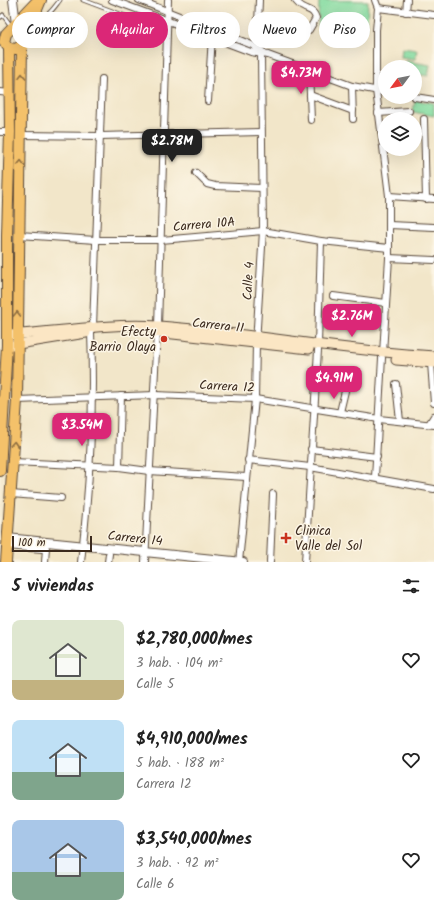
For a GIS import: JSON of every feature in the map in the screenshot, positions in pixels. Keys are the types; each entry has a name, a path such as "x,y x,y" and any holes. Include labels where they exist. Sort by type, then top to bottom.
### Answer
{"main road":[{"path":"0,464 2,422 6,48 4,39 8,30 39,0"},
{"path":"35,12 39,0"},
{"path":"6,48 17,48"},
{"path":"6,562 4,541 13,462 17,400 22,135 22,48"},
{"name":"Carrera 11","path":"3,340 17,340 92,329 158,329 257,339 382,356 433,360"}],"street":[{"path":"8,30 14,0"},
{"path":"112,0 147,12"},
{"path":"139,0 168,10 252,45 263,53"},
{"path":"168,0 168,10"},
{"name":"Calle 4","path":"258,12 259,0"},
{"path":"295,0 304,8 311,10 314,13 316,18 311,27"},
{"path":"375,0 378,8 376,30 376,90 378,113"},
{"path":"406,12 407,0"},
{"path":"378,8 434,15"},
{"path":"240,45 352,86 376,90"},
{"path":"145,558 158,329 166,48"},
{"path":"208,101 211,48"},
{"name":"Calle 4","path":"239,562 246,477 255,398 263,231 261,132 262,48"},
{"path":"309,70 311,120"},
{"path":"81,562 91,466 93,396 92,329 102,79"},
{"path":"352,86 353,119"},
{"path":"310,95 353,111"},
{"path":"422,98 434,100"},
{"path":"394,112 409,111"},
{"path":"424,119 426,198"},
{"path":"22,135 100,136 261,132"},
{"path":"375,477 389,258 389,196 384,156"},
{"path":"196,173 207,184 215,186 262,188"},
{"path":"389,196 434,199"},
{"path":"389,225 434,227"},
{"name":"Carrera 10A","path":"19,235 96,240 160,240 263,231 321,241 389,248"},
{"path":"305,562 313,408 318,348 321,241"},
{"path":"389,258 434,260"},
{"path":"333,296 386,303"},
{"path":"433,360 434,403"},
{"path":"396,384 400,421"},
{"path":"340,412 345,391"},
{"name":"Carrera 12","path":"17,400 93,396 155,395 255,398 379,419 432,425"},
{"path":"119,467 121,396"},
{"path":"432,425 434,416"},
{"path":"311,449 377,457"},
{"path":"248,460 310,467 375,477 434,489"},
{"path":"13,462 119,467 149,471 246,477"},
{"path":"10,494 61,498"},
{"path":"270,562 273,494"},
{"name":"Carrera 14","path":"4,541 188,562"},
{"name":"Carrera 14","path":"4,541 46,548 83,550 109,558 243,562"},
{"path":"45,562 46,548"}],"lane":[{"path":"52,12 60,0"},
{"path":"83,0 115,12"},
{"path":"1,17 3,15 8,30"}],"green space":[{"path":"319,0 368,1 368,12 319,12 318,27"},
{"path":"402,48 417,50 415,59 401,57"},
{"path":"422,64 430,65 428,76 422,75"},
{"path":"422,101 434,103 434,116 422,114 422,112 413,112 414,104 422,104"}],"place":[{"name":"Efecty Barrio Olaya","path":"164,339"},
{"name":"Clinica Valle del Sol","path":"286,538"}]}
